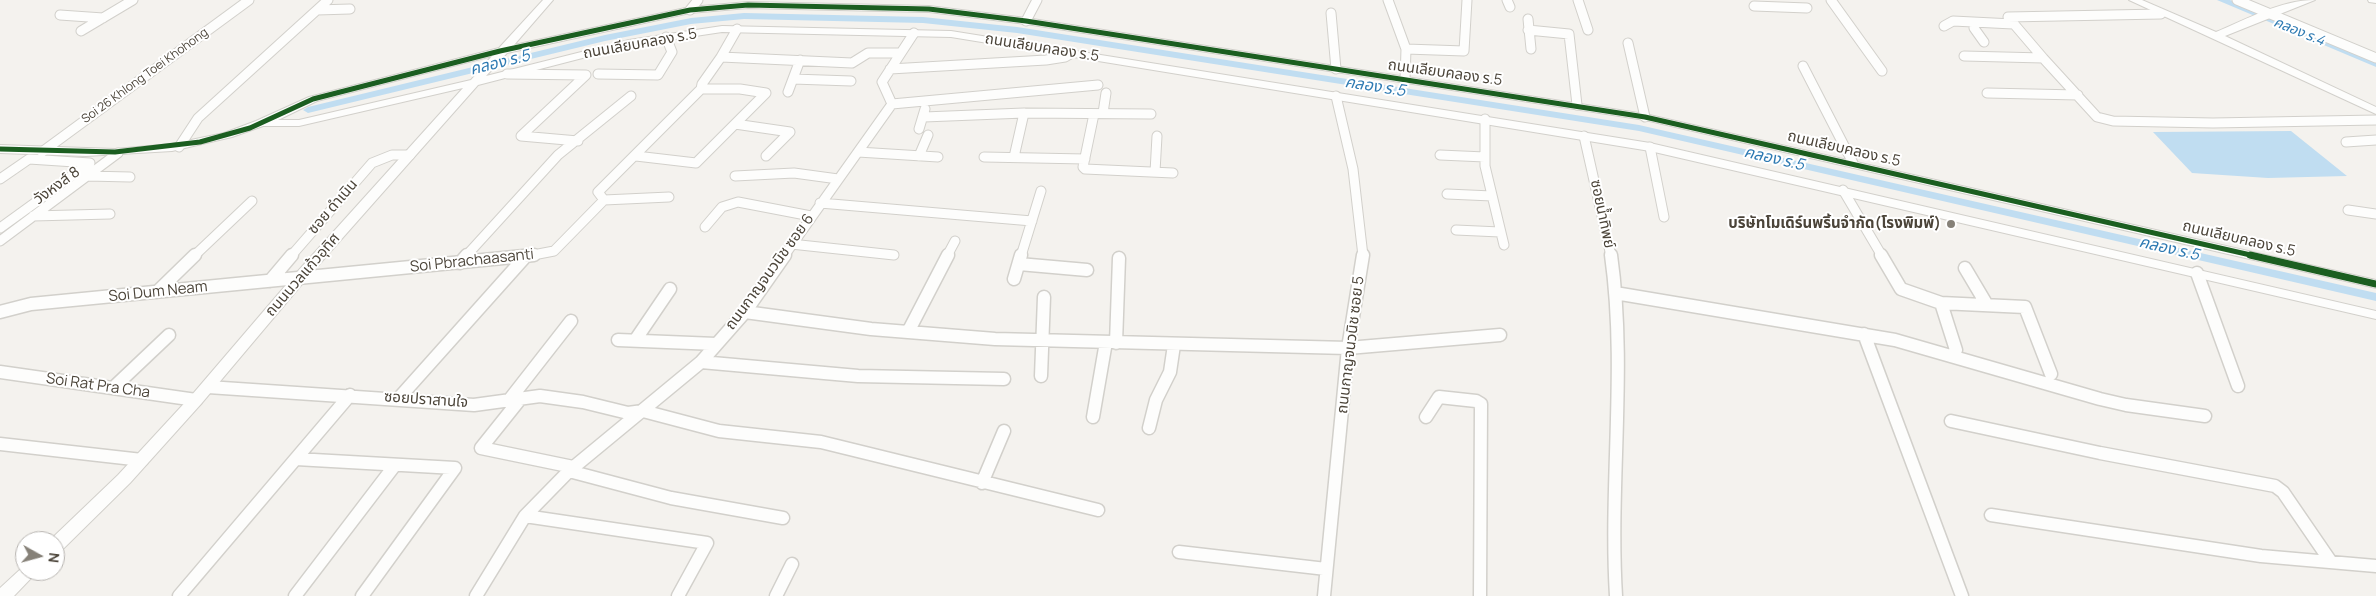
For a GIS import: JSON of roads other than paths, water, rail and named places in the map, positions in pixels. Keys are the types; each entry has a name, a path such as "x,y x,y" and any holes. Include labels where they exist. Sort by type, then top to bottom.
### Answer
{"street":[{"path":"81,31 133,0"},
{"name":"Soi 26 Khlong Toei Khohong","path":"42,152 249,0"},
{"path":"179,147 198,118 328,0"},
{"name":"ถนนนวลแก้วอุทิศ","path":"65,536 142,460 208,387 299,278 476,82 500,51 548,0"},
{"path":"698,0 690,10 722,29"},
{"path":"1026,21 1037,0"},
{"path":"1388,0 1406,49 1405,80"},
{"path":"1406,49 1464,51 1466,0"},
{"path":"1578,0 1588,30"},
{"path":"1831,0 1882,71"},
{"path":"2134,0 2376,111"},
{"path":"2237,0 2376,58"},
{"path":"2216,36 2267,14 2310,0"},
{"path":"1752,3 1807,8"},
{"path":"1752,3 1767,12"},
{"name":"ถนนเลียบคลอง ร.5","path":"263,123 285,110 312,99 500,51 690,10 748,5 929,9 1026,21 1645,117 2376,284"},
{"path":"316,10 350,9"},
{"path":"1331,13 1336,69"},
{"path":"2161,14 2008,17 2096,117 2112,121 2213,123 2376,120"},
{"path":"60,15 103,18"},
{"path":"1528,19 1531,49"},
{"path":"1944,26 1953,21 1971,25 2013,24"},
{"path":"1971,25 1984,42"},
{"name":"ถนนเลียบคลอง ร.5","path":"263,123 299,123 476,82 629,43 722,29 951,34 1485,118 1650,147 1843,190 2376,316"},
{"path":"669,198 604,200 598,192 610,178 636,156 702,89 702,84 721,57 737,29"},
{"path":"1528,30 1569,34 1577,105"},
{"path":"914,33 882,82 892,104 1098,84"},
{"path":"598,74 658,75 672,52 666,37"},
{"path":"1628,43 1645,117"},
{"path":"721,57 852,62 868,53 901,53"},
{"path":"890,69 1046,60 1065,57 1072,53"},
{"path":"1964,56 2043,58"},
{"path":"788,92 800,60"},
{"path":"1803,66 1853,163"},
{"path":"508,74 586,75 522,134 524,138 578,141"},
{"path":"793,79 851,80"},
{"path":"636,156 696,163 766,93 740,89 702,89"},
{"path":"1106,93 1083,167 1091,171 1173,172"},
{"path":"1987,94 2078,95"},
{"path":"460,263 558,155 578,141 631,96"},
{"name":"ถนนกาญจนวนิช ซอย 5","path":"1324,596 1348,348 1363,254 1353,169 1336,96"},
{"path":"919,156 924,132 926,102"},
{"name":"ถนนกาญจนวนิช ซอย 6","path":"476,596 525,516 571,469 701,362 745,312 790,244 892,104"},
{"path":"924,116 1024,113 1151,114"},
{"path":"1014,158 1024,113"},
{"path":"1485,118 1483,134 1485,157 1504,245"},
{"path":"0,149 42,152 118,153 179,147 229,135 263,123"},
{"path":"736,124 790,132 766,156"},
{"path":"1155,172 1158,136"},
{"name":"ซอยน้ำทิพย์","path":"1584,136 1609,242 1615,293 1617,369 1614,515 1616,596"},
{"path":"2346,142 2376,140"},
{"path":"1650,147 1664,217"},
{"path":"858,152 938,157"},
{"path":"0,241 118,153"},
{"path":"1440,154 1485,157"},
{"name":"ซอย ดำเนิน","path":"270,281 372,163 392,155 410,155"},
{"path":"984,157 1084,159"},
{"name":"วังหงส์ 8","path":"0,179 29,159 90,163 0,228"},
{"path":"735,176 794,174 838,179"},
{"path":"87,176 130,177"},
{"path":"1843,190 1901,289 1941,302 2025,307 2051,374"},
{"path":"1014,279 1041,191"},
{"path":"1447,194 1492,196"},
{"name":"Soi Pbrachaasanti","path":"318,277 525,257 554,251 604,200"},
{"path":"158,292 252,201"},
{"path":"705,226 719,207 728,203 738,202 811,216"},
{"path":"820,203 1032,221"},
{"path":"2348,210 2376,214"},
{"path":"34,216 110,214"},
{"path":"1456,230 1500,232"},
{"path":"908,332 955,241"},
{"path":"790,244 894,255"},
{"path":"399,398 525,257"},
{"path":"1093,417 1111,342 1119,258"},
{"path":"1019,264 1087,270"},
{"path":"1965,268 1987,304"},
{"path":"2197,274 2238,386"},
{"name":"Soi Dum Neam","path":"0,312 31,304 318,277"},
{"path":"636,338 670,289"},
{"path":"1615,293 1864,334 1922,347 2100,400 2126,406 2205,416"},
{"path":"1041,376 1044,297"},
{"path":"1941,302 1956,350"},
{"path":"745,312 908,332 1043,340 1174,344 1348,348 1500,335"},
{"path":"571,321 481,448 571,469 671,498 730,507 783,518"},
{"path":"1864,334 1962,596"},
{"path":"113,388 169,335"},
{"path":"618,340 636,338 716,344"},
{"path":"1149,428 1156,400 1170,372 1174,344"},
{"path":"701,362 858,376 1004,379"},
{"name":"Soi Rat Pra Cha","path":"0,372 196,400"},
{"name":"ซอยปราสานใจ","path":"208,387 399,398 474,405 540,396 583,402 628,413 643,411 719,431 821,442 1098,510"},
{"path":"179,596 350,395"},
{"path":"1426,418 1439,397 1476,401 1481,404 1480,596"},
{"path":"1951,421 2100,453 2275,486 2284,492 2331,562"},
{"path":"982,483 1004,432"},
{"path":"0,444 142,460"},
{"path":"296,459 455,468 362,596"},
{"path":"295,596 395,465"},
{"path":"1991,515 2239,553 2376,566"},
{"path":"525,516 707,543 678,596"},
{"path":"1179,552 1326,569"},
{"path":"776,596 792,564"},
{"path":"3,596 19,581"}],"water":[{"path":"2291,131 2347,176 2268,178 2192,173 2153,132"}],"waterway":[{"name":"คลอง ร.4","path":"2222,0 2376,64"},
{"name":"คลอง ร.5","path":"308,110 605,38 691,21 744,16 923,20 1017,30 1639,128 2376,297"}],"place":[{"name":"บริษัทโมเดิร์นพริ้นจำกัด(โรงพิมพ์)","path":"1951,224"}]}
